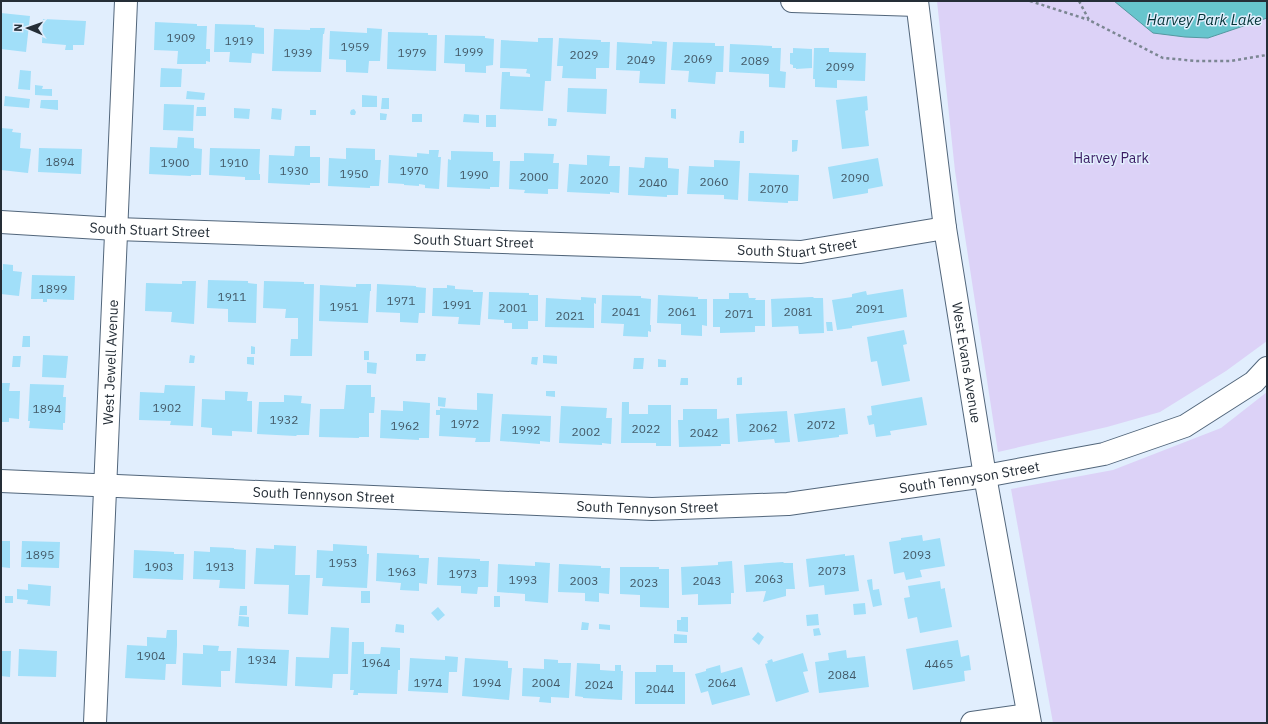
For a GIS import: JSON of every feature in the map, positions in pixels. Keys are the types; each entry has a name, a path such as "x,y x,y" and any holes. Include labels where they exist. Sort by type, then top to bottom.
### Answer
{"street":[{"name":"West Jewell Avenue","path":"95,723 126,1"},
{"path":"792,1 917,3"},
{"name":"West Evans Avenue","path":"917,3 945,228 985,476 1029,719"},
{"name":"South Stuart Street","path":"1,222 116,229 801,252 945,228"},
{"name":"South Tennyson Street","path":"1,481 652,509 788,504 985,476 1104,454 1185,426 1254,382 1267,368"},
{"path":"972,723 1029,719"}],"path":[{"path":"1030,1 1089,20 1162,58 1197,61 1230,61 1267,55"},
{"path":"1079,1 1089,20"}],"green space":[{"name":"Harvey Park","path":"937,1 1267,1 1267,341 1226,371 1160,412 1107,427 998,452 955,171"},
{"path":"1267,392 1267,723 1053,723 1011,489 1113,470 1221,428"}],"water":[{"name":"Harvey Park Lake","path":"1114,1 1267,1 1267,18 1208,38 1185,37 1153,33"}],"building":[{"path":"1,13 30,16 26,52 1,49"},
{"path":"43,19 86,21 84,45 73,45 73,50 65,50 66,45 42,43"},
{"path":"155,22 197,24 197,26 207,26 206,49 210,49 210,62 206,61 206,64 177,64 178,51 154,50"},
{"path":"215,24 255,25 255,27 264,28 264,54 252,53 251,63 229,62 230,52 214,52"},
{"path":"310,28 325,28 323,34 321,72 272,71 274,29 310,30"},
{"path":"367,28 382,29 380,61 369,61 368,73 346,72 346,60 329,59 330,31 367,33"},
{"path":"388,32 428,33 428,35 437,35 436,71 387,69"},
{"path":"445,35 485,36 485,38 494,39 493,65 486,66 486,73 465,72 465,64 444,63"},
{"path":"538,38 553,38 551,81 545,81 543,111 500,109 502,72 510,72 510,76 530,77 530,74 526,73 527,69 500,68 501,40 538,42"},
{"path":"559,38 601,40 601,42 610,42 609,68 596,68 596,79 562,78 563,66 557,66"},
{"path":"652,41 667,42 665,84 639,83 640,71 616,70 617,42 652,44"},
{"path":"673,42 715,43 715,46 724,46 723,72 716,72 715,84 688,82 689,71 671,70"},
{"path":"730,44 772,46 772,48 781,48 780,71 786,72 785,88 769,87 769,74 729,72"},
{"path":"793,48 812,49 812,68 793,68 793,65 790,64 790,53 793,53"},
{"path":"814,48 829,48 829,52 866,53 865,81 837,80 837,88 815,87 815,79 813,79"},
{"path":"161,68 182,69 181,87 160,87"},
{"path":"20,70 31,71 30,90 18,89"},
{"path":"35,85 43,86 42,89 52,89 52,96 35,95"},
{"path":"568,88 607,89 606,114 567,112"},
{"path":"187,91 205,93 204,100 186,99"},
{"path":"362,95 377,96 377,107 362,107"},
{"path":"5,96 30,99 29,108 4,106"},
{"path":"867,96 868,110 865,111 869,146 842,149 836,100"},
{"path":"382,98 389,98 389,109 381,109"},
{"path":"41,100 58,100 58,110 40,108"},
{"path":"164,104 194,105 193,131 163,130"},
{"path":"197,107 206,107 206,116 196,116"},
{"path":"234,108 250,109 249,119 234,118"},
{"path":"272,108 282,109 281,120 271,119"},
{"path":"354,109 356,112 355,115 351,115 351,110"},
{"path":"671,109 676,109 676,119 671,118"},
{"path":"310,110 316,110 316,115 310,115"},
{"path":"380,113 387,114 386,120 380,120"},
{"path":"412,114 422,114 422,122 412,122"},
{"path":"464,114 479,115 479,123 463,122"},
{"path":"486,115 496,115 496,127 486,127"},
{"path":"548,118 557,119 556,126 548,126"},
{"path":"1,128 13,129 12,132 21,133 20,148 31,149 28,173 1,170"},
{"path":"740,131 744,131 744,143 739,143"},
{"path":"178,137 194,138 194,148 202,149 201,175 149,174 150,147 177,148"},
{"path":"792,140 798,140 797,151 792,152"},
{"path":"295,146 310,146 310,157 320,157 320,183 310,183 310,185 268,183 269,155 294,156"},
{"path":"39,148 82,149 81,174 38,172"},
{"path":"210,148 260,149 260,180 245,180 245,177 209,175"},
{"path":"346,148 375,149 375,160 381,160 379,186 370,186 370,188 328,186 329,158 346,159"},
{"path":"429,150 439,150 438,157 441,157 439,189 425,188 425,185 419,184 419,186 388,183 389,155 417,157 417,153 429,154"},
{"path":"451,151 493,152 493,161 500,161 499,187 490,187 490,189 447,187 448,159 451,160"},
{"path":"524,153 554,154 553,163 559,163 558,189 548,189 548,194 524,193 525,190 509,189 510,161 524,161"},
{"path":"587,155 610,156 609,166 620,166 619,193 567,192 569,164 587,165"},
{"path":"645,157 668,158 668,168 679,169 678,195 667,195 667,197 628,195 629,167 644,168"},
{"path":"878,158 883,186 868,189 868,193 833,199 828,167"},
{"path":"714,160 740,161 738,200 724,199 724,195 687,194 689,166 714,167"},
{"path":"749,173 799,175 798,201 788,201 788,203 748,201"},
{"path":"3,264 13,265 13,271 22,272 19,296 1,294 1,270 3,270"},
{"path":"32,275 75,276 74,300 47,299 47,302 43,302 43,299 31,299"},
{"path":"208,280 248,281 248,283 257,284 256,323 228,322 228,309 207,308"},
{"path":"182,281 196,281 194,324 171,322 172,312 145,311 146,283 182,284"},
{"path":"264,281 304,282 304,284 314,284 312,356 290,356 291,339 298,339 298,318 285,318 286,309 263,308"},
{"path":"356,284 371,284 368,323 319,321 320,285 356,287"},
{"path":"377,284 426,288 425,313 419,313 418,323 400,322 400,313 376,312"},
{"path":"447,285 455,286 455,289 483,292 480,325 458,324 459,317 432,316 433,288 447,288"},
{"path":"903,289 907,317 837,330 832,300 852,297 852,294 866,291 867,295"},
{"path":"489,292 529,293 529,295 538,295 538,321 528,321 528,329 512,329 512,323 504,323 504,320 488,319"},
{"path":"729,293 748,293 749,298 756,298 755,300 765,300 765,326 755,326 755,332 720,333 720,327 713,327 713,299 729,299"},
{"path":"602,295 641,296 641,298 651,299 651,332 648,331 648,337 623,336 624,324 601,323"},
{"path":"658,295 698,297 698,299 707,299 707,326 702,325 702,336 681,335 681,324 657,323"},
{"path":"581,297 596,298 596,304 594,303 594,328 545,327 546,298 581,300"},
{"path":"814,297 813,298 823,298 824,333 799,334 798,326 772,327 771,299"},
{"path":"826,322 832,322 833,331 827,331"},
{"path":"904,330 907,344 903,345 910,381 882,386 877,361 871,362 867,337"},
{"path":"23,336 30,336 30,347 22,347"},
{"path":"251,346 255,347 255,354 251,354"},
{"path":"364,351 369,351 369,360 364,360"},
{"path":"416,354 426,354 425,361 416,361"},
{"path":"43,355 68,356 66,378 42,377"},
{"path":"190,355 195,356 194,363 189,363"},
{"path":"543,355 557,356 557,364 543,363"},
{"path":"13,356 21,356 20,367 12,367"},
{"path":"247,357 254,357 254,365 247,364"},
{"path":"532,357 538,357 537,365 531,364"},
{"path":"634,358 644,358 643,369 633,369"},
{"path":"658,359 666,360 666,367 658,367"},
{"path":"367,362 377,363 376,374 367,373"},
{"path":"742,377 742,385 737,385 737,378"},
{"path":"681,378 688,378 688,385 680,385"},
{"path":"1,383 10,383 9,391 20,391 19,419 9,418 9,422 1,422"},
{"path":"30,384 64,385 63,397 66,397 65,423 63,423 63,430 29,428"},
{"path":"165,385 195,386 193,426 170,425 171,421 139,420 140,392 164,393"},
{"path":"346,385 371,385 371,397 375,397 374,413 369,413 369,437 319,437 320,409 344,409"},
{"path":"225,391 248,392 247,401 252,401 252,432 232,431 232,436 212,435 212,428 201,427 202,399 225,400"},
{"path":"546,391 555,391 555,397 546,396"},
{"path":"477,393 493,394 490,442 475,442 476,438 439,436 440,415 436,415 436,410 440,410 440,408 477,410"},
{"path":"284,395 302,396 301,403 311,404 309,435 296,436 257,434 259,402 284,402"},
{"path":"438,397 446,398 445,407 438,406"},
{"path":"922,397 927,425 890,431 891,435 876,437 874,424 869,425 867,416 872,415 871,406"},
{"path":"403,401 430,403 429,438 419,438 419,440 380,438 381,410 403,411"},
{"path":"622,402 629,402 629,414 648,414 648,405 671,405 671,446 656,446 656,443 621,443"},
{"path":"561,406 607,408 606,418 612,418 611,444 559,443"},
{"path":"845,408 848,434 839,435 839,437 798,442 794,414"},
{"path":"683,409 717,409 717,419 729,418 730,444 721,444 721,446 679,447 678,420 683,420"},
{"path":"787,411 790,442 775,443 774,439 738,442 736,414"},
{"path":"502,414 551,416 550,442 540,441 540,444 500,441"},
{"path":"922,535 923,541 940,538 945,566 920,570 922,577 906,580 904,572 894,574 889,542 901,540 901,538"},
{"path":"1,541 10,541 10,568 1,567"},
{"path":"22,541 60,542 59,568 21,567"},
{"path":"333,544 367,546 367,554 369,554 367,588 322,586 323,578 316,578 317,550 333,551"},
{"path":"274,545 296,546 295,575 310,575 308,615 288,614 289,585 254,584 256,548 274,549"},
{"path":"210,547 246,550 245,589 219,588 220,580 193,579 194,551 210,552"},
{"path":"134,550 184,554 183,580 133,578"},
{"path":"377,553 419,555 419,558 429,558 427,584 419,583 419,591 400,590 401,583 376,581"},
{"path":"845,554 845,556 854,555 859,591 825,595 824,585 809,587 806,559"},
{"path":"438,557 480,559 480,561 489,561 488,587 478,587 477,594 461,593 461,586 437,585"},
{"path":"732,561 734,593 731,593 731,604 698,605 698,594 682,595 681,567 718,565 718,562"},
{"path":"535,562 550,563 548,603 525,601 525,594 497,592 498,564 535,566"},
{"path":"783,562 793,563 795,589 786,589 786,596 763,602 766,591 746,592 744,565"},
{"path":"559,564 601,566 601,568 610,568 609,594 599,593 599,602 585,601 585,593 558,592"},
{"path":"620,567 659,567 659,569 669,569 669,608 640,607 640,595 620,594"},
{"path":"872,579 873,590 879,589 882,605 873,607 867,580"},
{"path":"940,581 941,589 945,588 952,627 920,633 917,617 908,619 904,598 910,597 908,586"},
{"path":"28,584 51,586 50,606 27,604 28,600 17,599 17,589 28,590"},
{"path":"361,591 370,591 370,603 361,603"},
{"path":"5,596 13,596 13,603 5,603"},
{"path":"494,596 500,596 500,607 494,607"},
{"path":"865,603 866,614 854,615 853,604"},
{"path":"240,606 247,606 247,615 239,615"},
{"path":"438,607 445,615 438,621 431,613"},
{"path":"818,614 819,625 807,626 806,615"},
{"path":"239,616 249,617 249,627 238,626"},
{"path":"681,617 688,617 688,632 677,631 677,620 681,620"},
{"path":"582,622 589,623 588,630 581,630"},
{"path":"396,624 404,625 404,633 395,632"},
{"path":"599,624 610,625 610,630 599,629"},
{"path":"331,627 349,628 348,674 333,674 332,688 295,686 296,657 329,658"},
{"path":"819,628 821,635 814,636 813,629"},
{"path":"167,630 177,630 177,645 176,664 166,664 165,680 125,678 127,645 147,646 147,637 166,638"},
{"path":"758,632 764,637 759,645 752,639"},
{"path":"674,634 687,635 687,643 674,643"},
{"path":"958,640 961,657 969,655 971,670 964,671 965,681 913,690 906,649"},
{"path":"352,642 364,642 364,654 380,654 381,647 400,648 400,670 398,670 397,694 358,693 358,695 353,695 354,690 350,690"},
{"path":"203,645 219,646 218,651 231,651 230,671 221,671 221,687 182,685 183,653 203,654"},
{"path":"237,648 289,650 287,686 235,683"},
{"path":"19,649 57,651 56,677 18,676"},
{"path":"846,650 847,658 865,656 869,687 819,693 815,662 829,660 828,653"},
{"path":"1,651 11,651 10,677 1,676"},
{"path":"803,653 808,671 803,672 809,692 776,702 765,664 768,663 767,661 772,659 773,662"},
{"path":"445,656 458,657 457,672 449,672 448,693 408,691 410,658 445,660"},
{"path":"465,658 508,661 508,668 512,668 509,700 462,696"},
{"path":"544,659 558,660 558,663 571,663 569,698 551,697 551,703 539,702 540,697 522,696 523,668 544,669"},
{"path":"577,663 600,664 600,670 615,671 615,665 621,665 621,671 623,671 622,700 583,698 575,696"},
{"path":"656,665 673,665 673,672 685,672 685,704 635,704 635,672 656,672"},
{"path":"720,665 721,673 742,667 750,695 712,705 708,691 701,693 695,674"}]}
